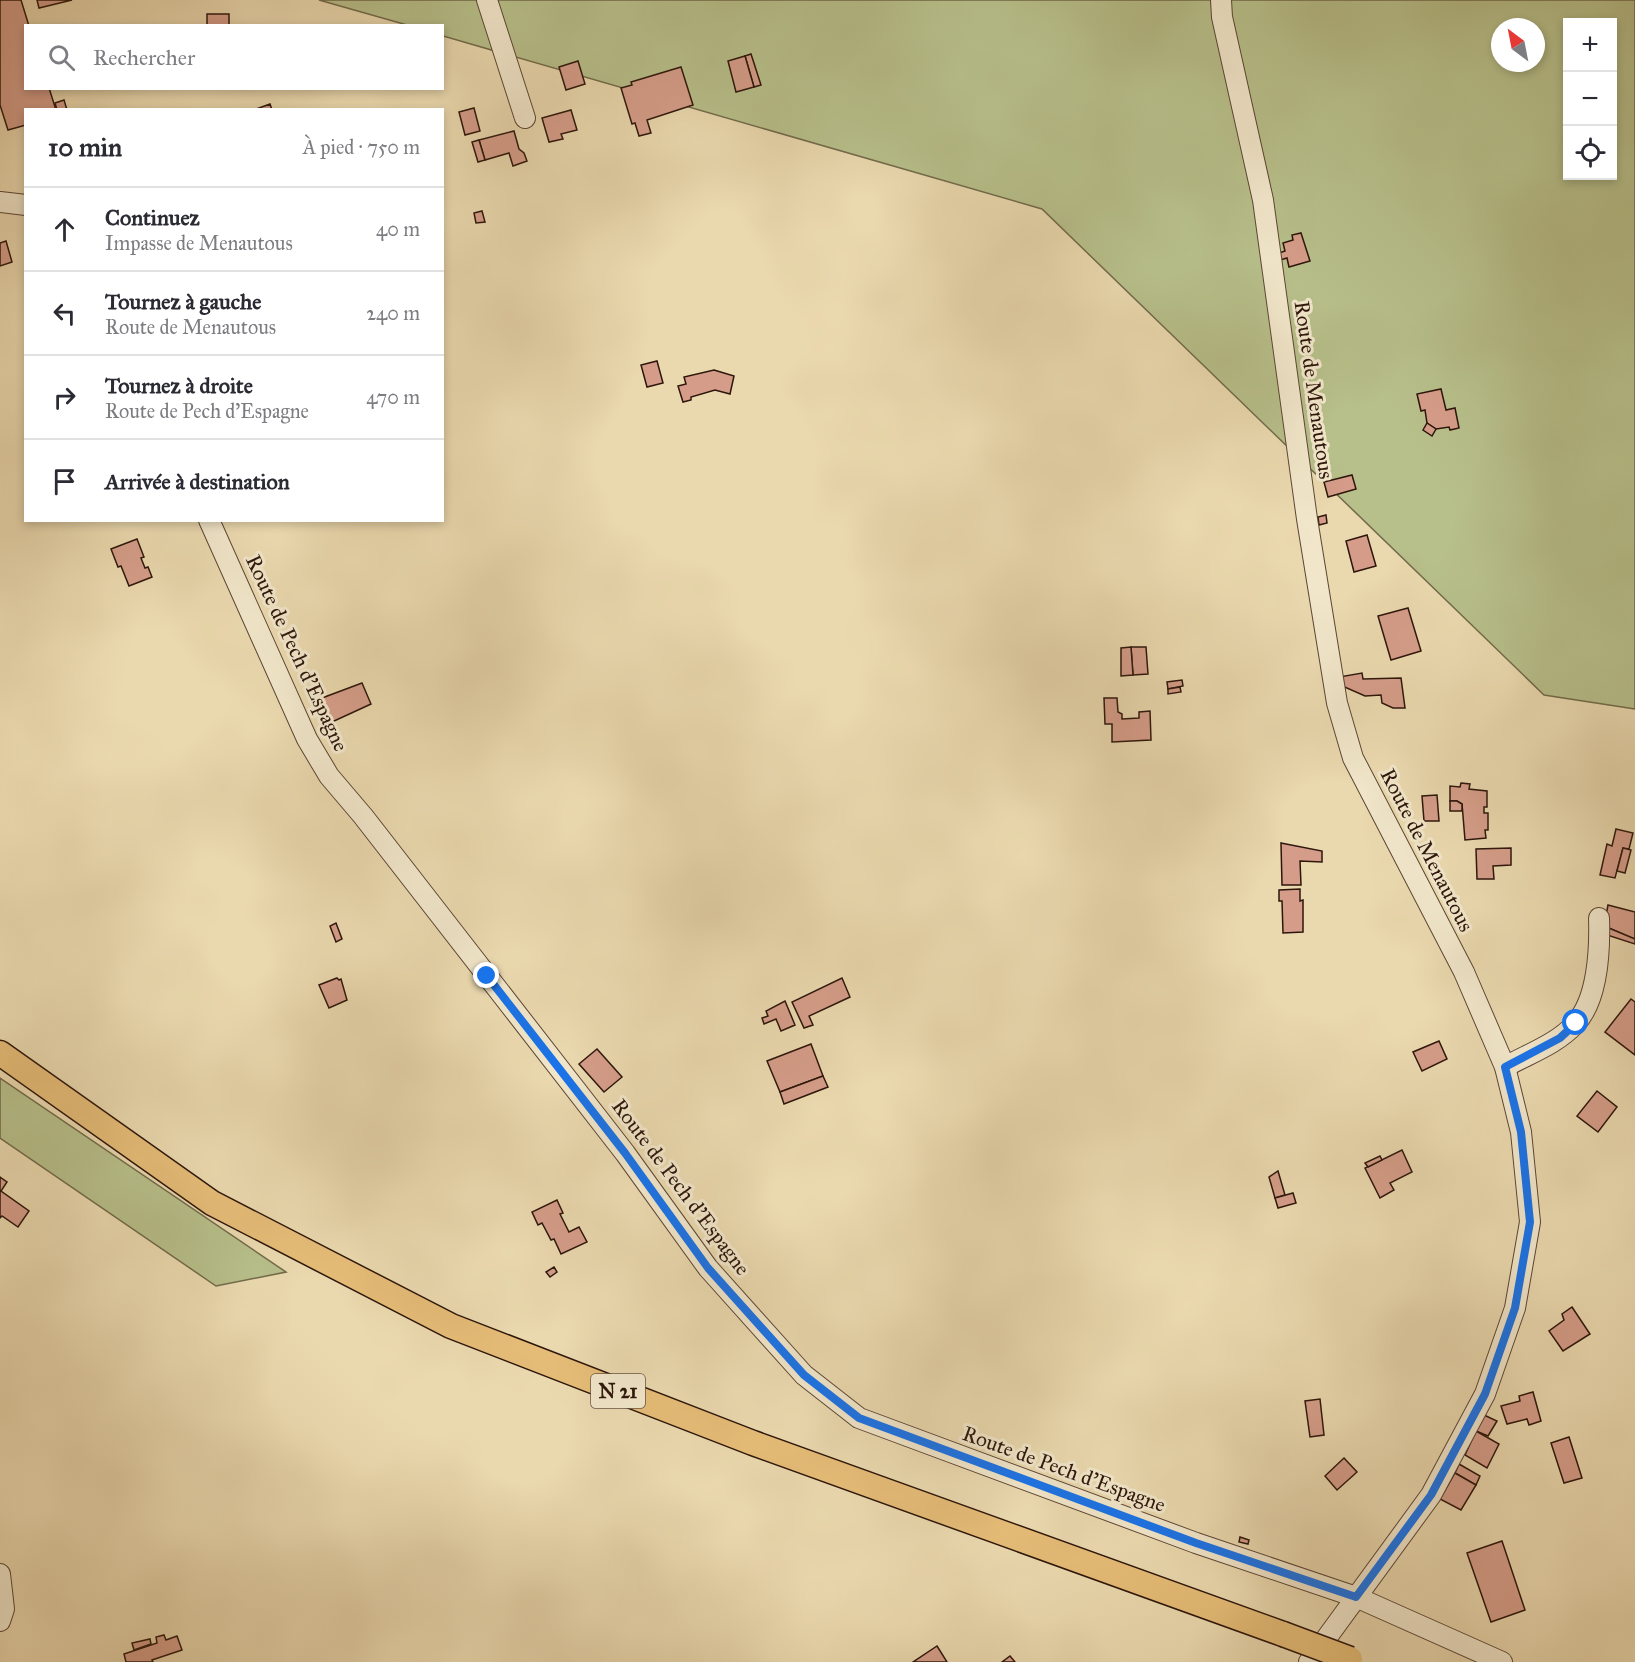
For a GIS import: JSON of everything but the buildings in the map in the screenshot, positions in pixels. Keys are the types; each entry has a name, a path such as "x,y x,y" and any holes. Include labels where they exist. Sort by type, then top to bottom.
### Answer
{"main road":[{"name":"N 21","path":"0,1053 212,1203 451,1326 753,1443 1354,1660"}],"street":[{"path":"487,0 525,118"},
{"name":"Route de Menautous","path":"1221,0 1221,17 1263,200 1307,519 1337,703 1353,758 1464,972 1505,1067 1521,1132 1530,1222 1515,1308 1485,1394 1431,1495 1309,1662"},
{"path":"0,202 24,205"},
{"name":"Route de Pech d'Espagne","path":"210,522 307,739 329,776 363,816 625,1153 708,1268 804,1375 859,1418 1196,1543 1356,1597 1502,1662"},
{"path":"1505,1067 1560,1038 1576,1023 1586,1008 1595,978 1600,948 1599,918"},
{"path":"0,1574 4,1609 0,1621"}],"green space":[{"path":"319,0 1635,0 1635,709 1544,695 1042,209 444,36 444,24 403,24"},
{"path":"0,1078 286,1272 216,1286 0,1138"}],"route":[{"path":"487,976 625,1153 708,1268 804,1375 859,1418 1196,1543 1356,1597 1431,1495 1485,1394 1515,1308 1530,1222 1521,1132 1505,1067 1560,1038 1576,1023"}]}
